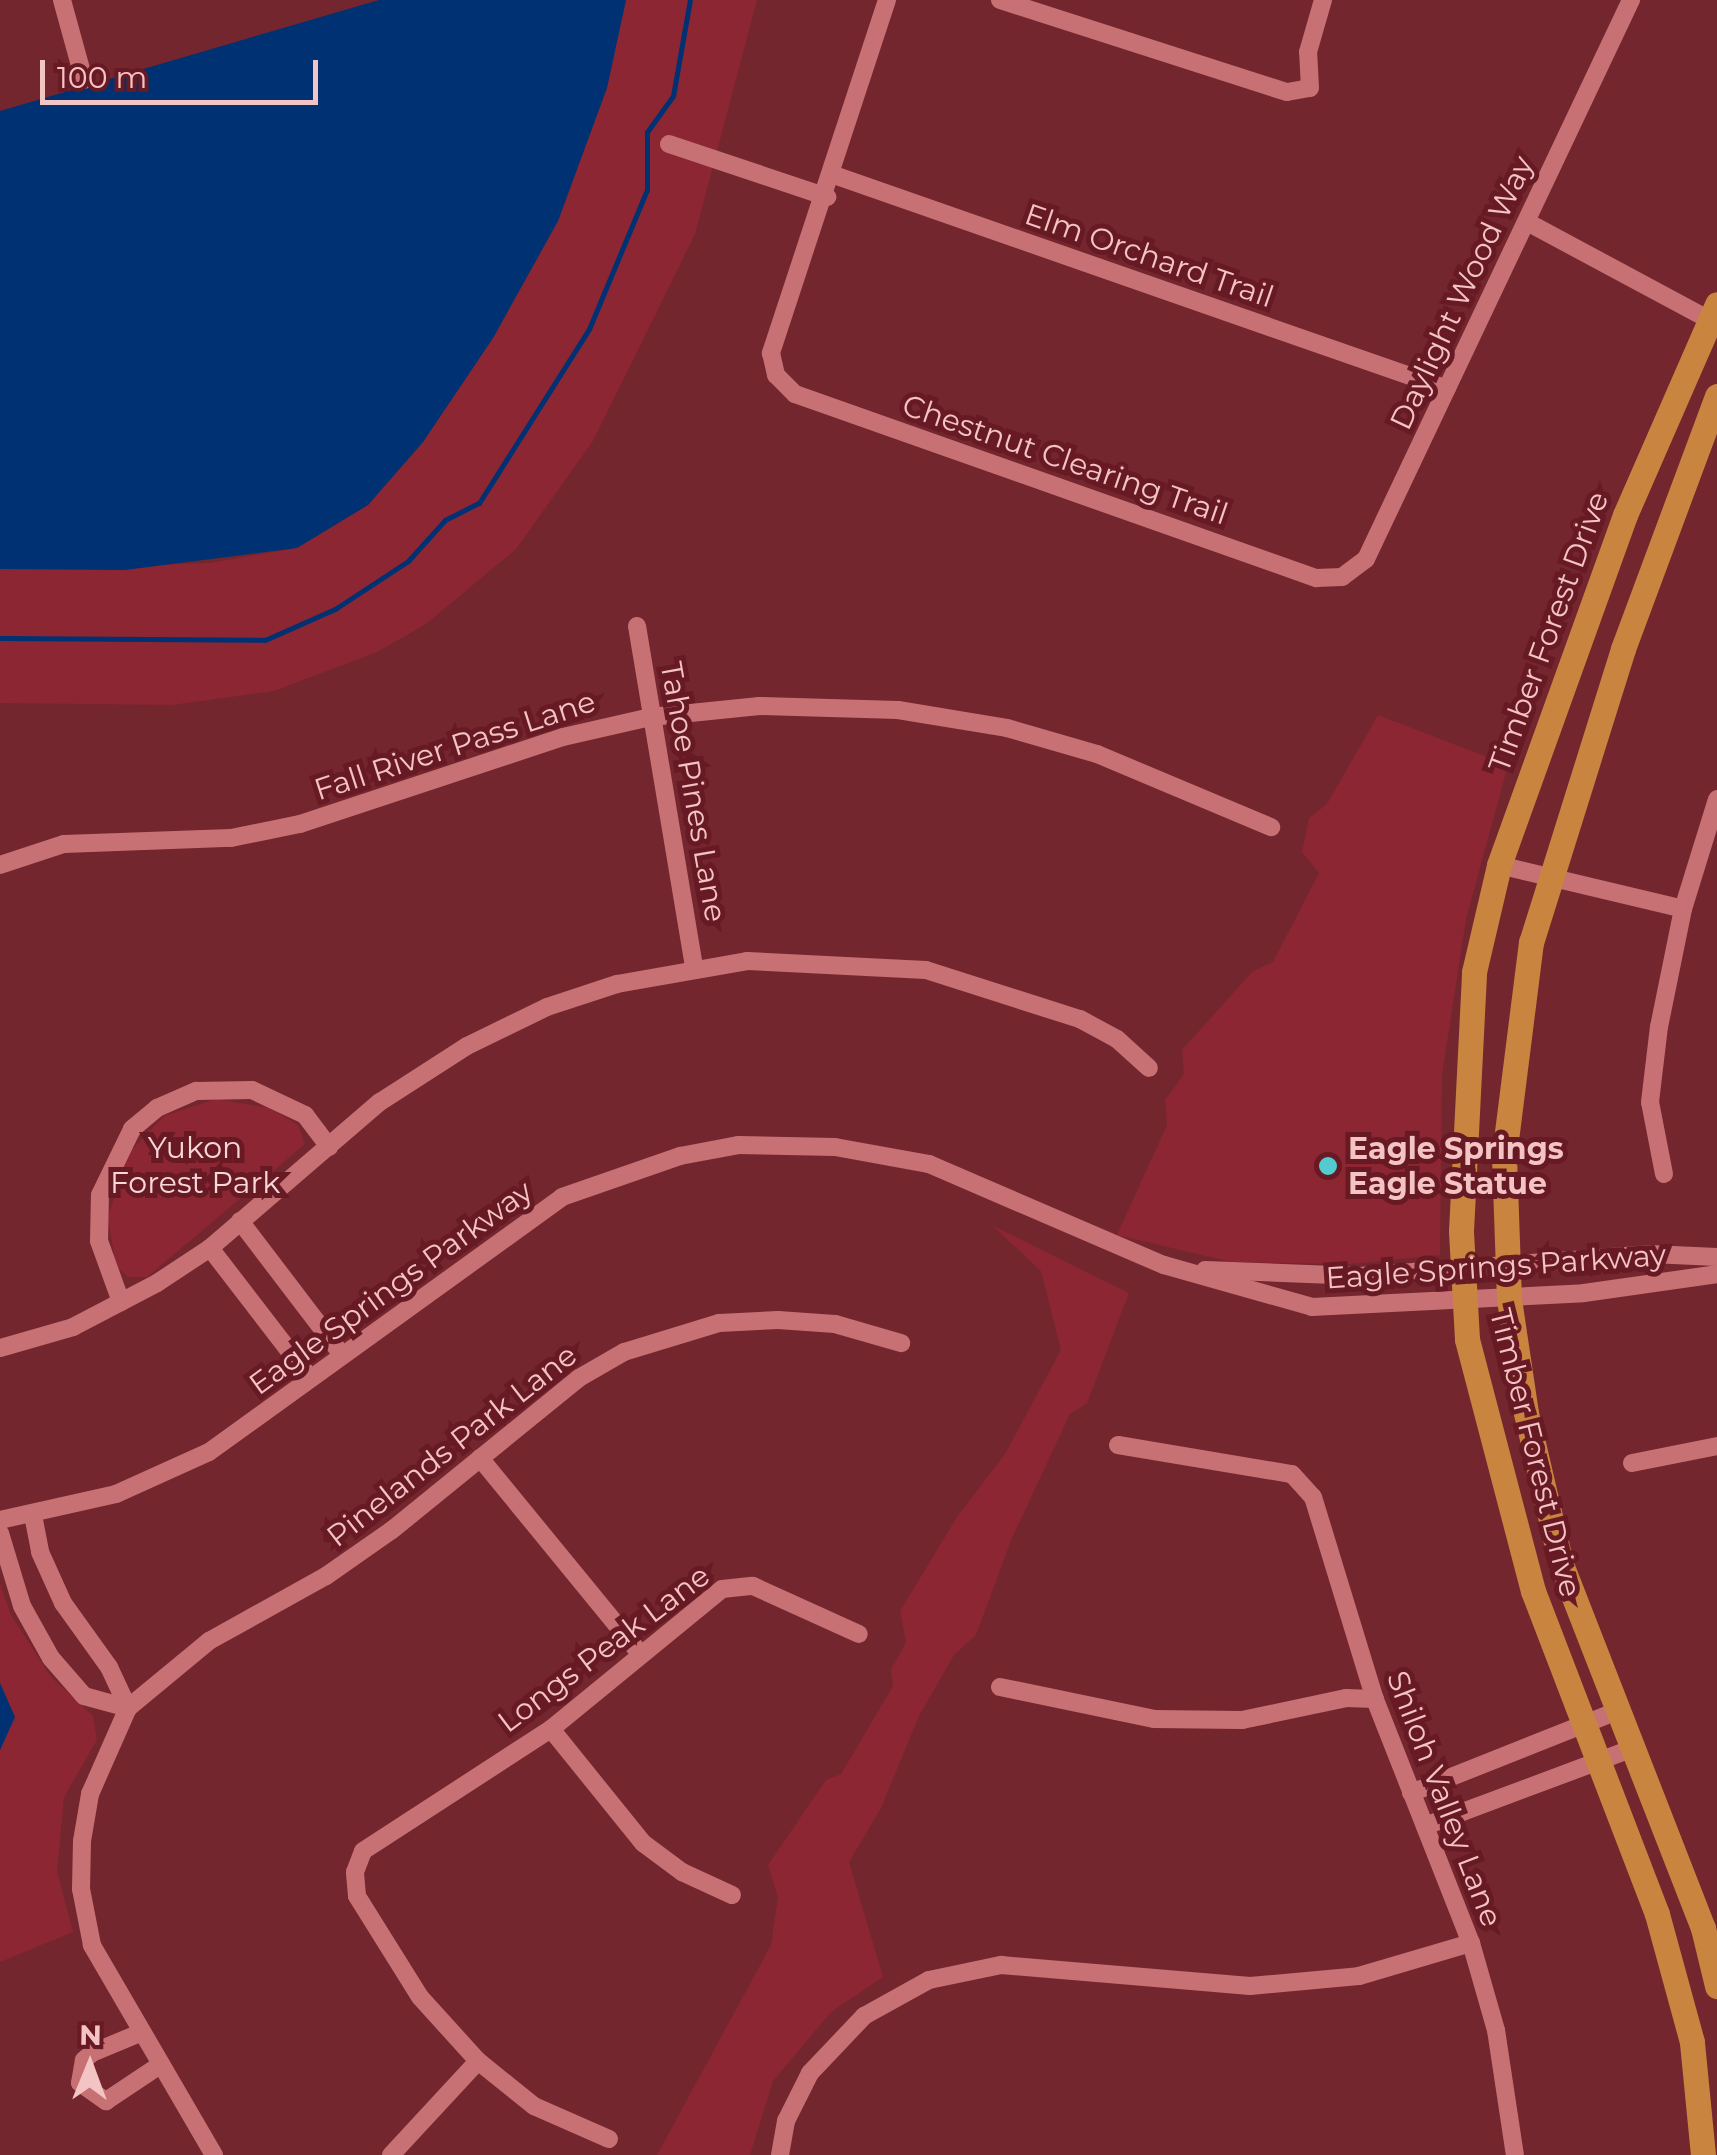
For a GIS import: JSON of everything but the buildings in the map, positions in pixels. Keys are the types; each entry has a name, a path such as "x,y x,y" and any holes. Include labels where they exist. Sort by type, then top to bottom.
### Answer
{"main road":[{"name":"Timber Forest Drive","path":"1704,2155 1692,2042 1657,1914 1598,1761 1580,1726 1532,1591 1468,1339 1463,1268 1463,1130 1474,972 1499,865 1625,515 1715,316"},
{"name":"Timber Forest Drive","path":"1717,396 1622,649 1531,942 1504,1156 1509,1298 1526,1414 1560,1564 1704,1928 1717,1986"}],"street":[{"path":"62,0 84,80"},
{"path":"670,144 826,196 887,0"},
{"path":"1000,0 1257,86 1287,92 1310,88 1308,52 1323,0"},
{"name":"Daylight Wood Way","path":"1316,578 1342,577 1366,560 1631,0"},
{"name":"Elm Orchard Trail","path":"834,176 1447,389"},
{"name":"Chestnut Clearing Trail","path":"826,196 771,354 776,375 795,394 1316,578"},
{"path":"1526,222 1715,316"},
{"name":"Tahoe Pines Lane","path":"637,626 694,967"},
{"name":"Fall River Pass Lane","path":"0,865 64,844 231,838 300,824 512,751 651,717 789,706 947,717 1097,754 1271,827"},
{"path":"1664,1174 1650,1102 1683,909 1717,798"},
{"path":"1499,865 1683,909"},
{"path":"0,1348 73,1327 121,1302 210,1248 380,1102 499,1030 617,984 694,967 804,959 926,970 1080,1020 1117,1039 1150,1068"},
{"path":"121,1302 100,1241 100,1195 132,1128 156,1108 196,1091 252,1090 306,1115 330,1147"},
{"name":"Eagle Springs Parkway","path":"0,1520 34,1515 161,1476 236,1434 562,1196 680,1156 738,1145 835,1147 930,1164 1164,1266 1312,1307 1465,1302 1638,1288 1717,1274"},
{"path":"240,1222 342,1355"},
{"path":"210,1248 310,1378"},
{"name":"Eagle Springs Parkway","path":"1164,1266 1262,1277 1651,1254 1717,1257"},
{"name":"Pinelands Park Lane","path":"128,1708 209,1641 326,1576 392,1530 579,1378 672,1334 778,1320 835,1324 901,1343"},
{"name":"Shiloh Valley Lane","path":"1118,1445 1292,1474 1313,1496 1375,1699 1470,1943 1496,2030 1516,2155"},
{"path":"1632,1463 1717,1446"},
{"path":"480,1458 641,1655"},
{"path":"34,1515 40,1552 62,1603 109,1667 128,1708 90,1794 81,1889 92,1944 214,2155"},
{"path":"0,1533 28,1620 57,1666 84,1696 128,1708"},
{"name":"Longs Peak Lane","path":"478,2061 420,1997 357,1896 355,1872 363,1851 550,1729 736,1585 859,1634"},
{"path":"1000,1688 1154,1719 1242,1720 1346,1698 1375,1699"},
{"path":"1411,1793 1620,1710"},
{"path":"550,1729 643,1843 682,1872 732,1895"},
{"path":"1425,1826 1634,1748"},
{"path":"780,2155 786,2121 810,2073 864,2016 929,1980 1001,1965 1250,1986 1359,1976 1470,1943"},
{"path":"140,2033 84,2060 85,2090 106,2100 160,2065"},
{"path":"391,2155 478,2061 565,2124 609,2139"}],"green space":[{"path":"626,0 757,0 695,234 593,441 516,549 426,624 377,652 274,691 172,705 0,703 0,569 209,563 297,548 368,505 423,442 493,338 558,221 606,88"},
{"path":"1378,715 1508,765 1466,919 1442,1075 1440,1255 1350,1264 1231,1262 1117,1235 1167,1125 1165,1100 1184,1074 1182,1050 1253,971 1273,962 1319,873 1302,852 1309,818 1327,804"},
{"name":"Yukon Forest Park","path":"216,1099 270,1108 298,1125 305,1144 147,1277 128,1277 116,1266 108,1218 127,1155 164,1116"},
{"path":"993,1226 1129,1293 1087,1403 1070,1414 1012,1538 976,1635 954,1655 919,1716 881,1808 849,1862 883,1977 831,2012 773,2081 750,2155 657,2155 771,1945 778,1897 768,1865 826,1780 841,1774 893,1686 891,1670 906,1642 900,1611 957,1517 1005,1454 1061,1350 1041,1271"},
{"path":"0,1584 11,1615 51,1677 93,1716 97,1740 64,1797 57,1871 73,1932 0,1962"}],"water":[{"path":"379,0 626,0 607,88 558,221 493,338 423,442 368,505 297,548 125,570 0,569 0,111"},
{"path":"0,1683 15,1717 0,1750"}],"waterway":[{"path":"0,638 265,640 335,609 408,561 445,520 479,503 589,329 647,190 647,132 673,96 690,0"}],"place":[{"name":"Eagle Springs Eagle Statue","path":"1328,1166"}]}
